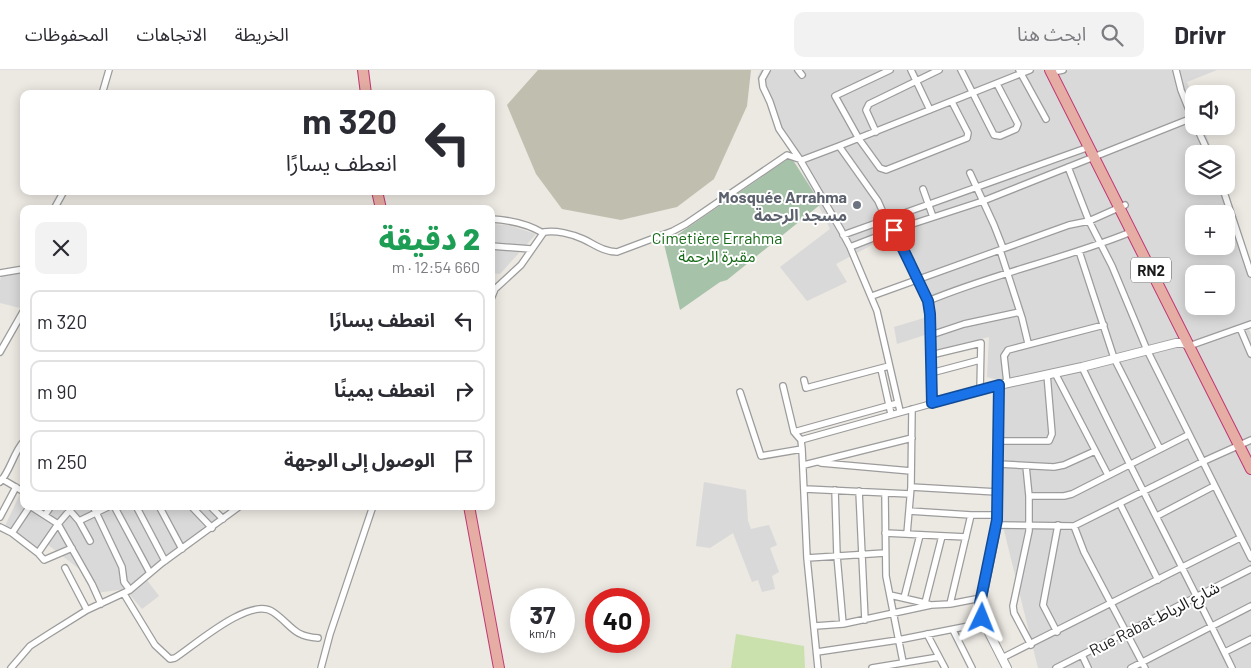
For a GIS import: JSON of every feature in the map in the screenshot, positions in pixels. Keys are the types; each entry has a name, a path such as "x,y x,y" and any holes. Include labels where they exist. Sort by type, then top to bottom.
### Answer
{"highway":[{"path":"357,70 360,90"},
{"path":"363,70 366,90"},
{"name":"RN2","path":"1057,70 1089,147 1097,156"},
{"name":"RN2","path":"1057,70 1097,156 1192,345"},
{"name":"RN2","path":"1122,206 1132,232 1251,455"},
{"name":"RN2","path":"1245,442 1251,469"},
{"path":"470,510 499,668"},
{"path":"475,510 504,668"}],"street":[{"path":"103,90 109,70"},
{"path":"767,70 762,80 763,87 779,129 799,158 850,247 878,311 900,411"},
{"path":"890,70 835,96 859,139 880,168 886,170 967,138 968,133 952,102"},
{"path":"912,70 930,110"},
{"path":"876,132 866,107 939,70"},
{"path":"961,70 994,134 1000,136 1018,127 998,84"},
{"path":"495,219 519,222 543,233 560,232 583,239 612,252 617,252 673,231 686,224 787,155 802,160 809,158 998,84 1020,72 1030,70"},
{"path":"1176,70 1185,100"},
{"path":"1020,72 1046,119"},
{"path":"850,247 894,230 983,201 1185,123"},
{"path":"840,146 878,201 886,233"},
{"path":"843,235 1089,147"},
{"path":"1068,167 1089,221 1115,273 1147,350 1251,558"},
{"path":"970,173 1001,249 1028,343"},
{"path":"923,189 933,217"},
{"path":"1225,195 1251,274"},
{"path":"872,296 1001,249 1089,221 1122,206"},
{"path":"894,230 928,301 931,335 932,403"},
{"path":"928,301 1008,272 1080,251 1132,232"},
{"path":"495,292 516,270 543,233"},
{"path":"495,246 531,249"},
{"path":"1080,251 1114,358 1160,449"},
{"path":"0,273 20,269"},
{"path":"931,335 964,324 1020,312"},
{"path":"0,352 20,317"},
{"path":"801,440 1003,384 1082,367 1176,343 1192,345 1251,324"},
{"path":"1007,668 984,623 980,608 997,524 998,441 1005,352 1011,348 1028,343 1104,325"},
{"path":"1240,328 1251,354"},
{"path":"931,355 981,343 980,390"},
{"path":"931,373 980,360"},
{"path":"804,380 806,388 889,366"},
{"path":"1082,367 1129,465 1157,516 1232,668"},
{"path":"881,369 891,414"},
{"path":"998,441 1049,441 1052,434 1051,373"},
{"path":"1051,373 1108,476"},
{"path":"783,386 794,432 801,440 804,465 807,558 818,668"},
{"path":"740,392 761,456 802,449"},
{"path":"794,432 898,403"},
{"path":"907,534 911,472 912,409"},
{"path":"1029,496 1064,496 1072,494 1188,435"},
{"path":"804,465 912,438"},
{"path":"997,524 1074,526 1245,442"},
{"path":"20,446 8,472 1,481 20,490"},
{"path":"998,464 1059,466 1095,451"},
{"path":"815,463 911,472"},
{"path":"1026,466 1030,525 1013,606 1014,613 1031,645"},
{"path":"910,486 997,492"},
{"path":"1157,516 1214,486"},
{"path":"0,517 16,487"},
{"path":"805,488 910,494"},
{"path":"835,490 837,556 843,624"},
{"path":"859,491 865,620"},
{"path":"885,493 886,576 902,662"},
{"path":"1120,504 1158,580"},
{"path":"12,533 27,510"},
{"path":"37,510 58,524 101,604"},
{"path":"45,515 48,510"},
{"path":"38,553 67,510"},
{"path":"70,510 79,521 90,540"},
{"path":"96,510 122,567 127,592 155,645 170,659 176,658 235,616 253,610 270,610 297,633 307,637 318,638"},
{"path":"79,521 103,510"},
{"path":"116,510 150,573"},
{"path":"138,510 165,561"},
{"path":"161,510 182,548"},
{"path":"195,510 212,528"},
{"path":"214,510 223,519"},
{"path":"11,668 30,646 87,610 127,592 182,548 235,510"},
{"path":"321,668 330,634 372,510"},
{"path":"908,511 997,515"},
{"path":"950,604 971,515"},
{"path":"1057,632 1043,605 1058,525"},
{"path":"1074,526 1084,552 1143,665"},
{"path":"0,527 12,533 44,560 72,548"},
{"path":"885,533 966,537"},
{"path":"904,598 920,535"},
{"path":"928,604 942,536"},
{"path":"1002,658 1057,632 1240,538"},
{"path":"807,558 885,553"},
{"path":"65,568 87,610"},
{"name":"Rue Rabat شارع الرباط","path":"1056,668 1251,569"},
{"path":"890,596 928,604 950,604 981,598"},
{"path":"815,626 865,620 928,604"},
{"path":"1131,668 1143,665 1251,606"},
{"path":"817,652 898,640 984,623"},
{"path":"952,630 972,668"},
{"path":"927,634 944,668"},
{"path":"1224,652 1251,639"},
{"path":"1082,655 1088,668"},
{"path":"872,668 939,657"},
{"path":"918,660 921,668"}],"shaded area":[{"path":"538,70 751,70 747,106 714,179 677,207 621,220 562,209 536,174 507,105"},
{"path":"761,70 1217,70 1187,82 1188,85 1185,85 1185,135 1206,135 1210,145 1185,145 1185,195 1227,195 1231,205 1185,205 1185,255 1235,255 1235,217 1251,262 1251,328 1249,329 1251,334 1251,668 1038,668 993,486 998,380 987,377 989,337 931,351 925,335 897,344 894,327 924,318 923,300 889,236 836,264 847,282 807,301 780,267 830,229 757,78"},
{"path":"495,224 508,225 536,234 500,274 495,273"},
{"path":"20,271 20,308 0,303 0,280 3,272"},
{"path":"704,482 746,490 748,521 751,529 769,525 777,545 770,548 779,572 772,576 775,589 762,592 758,580 752,582 733,533 710,548 696,546"},
{"path":"20,494 20,510 220,510 223,514 143,575 159,596 142,609 125,589 96,593 83,572 47,544 39,550 4,528"}],"green space":[{"name":"Cimetière Errahma مقبرة الرحمة","path":"791,157 821,204 727,280 720,282 680,310 664,244"},
{"path":"736,634 804,646 805,668 731,668"}],"place":[{"name":"Mosquée Arrahma مسجد الرحمة","path":"857,205"}],"route":[{"path":"894,230 928,301 932,403 999,385 997,520 980,603 982,618"}]}
